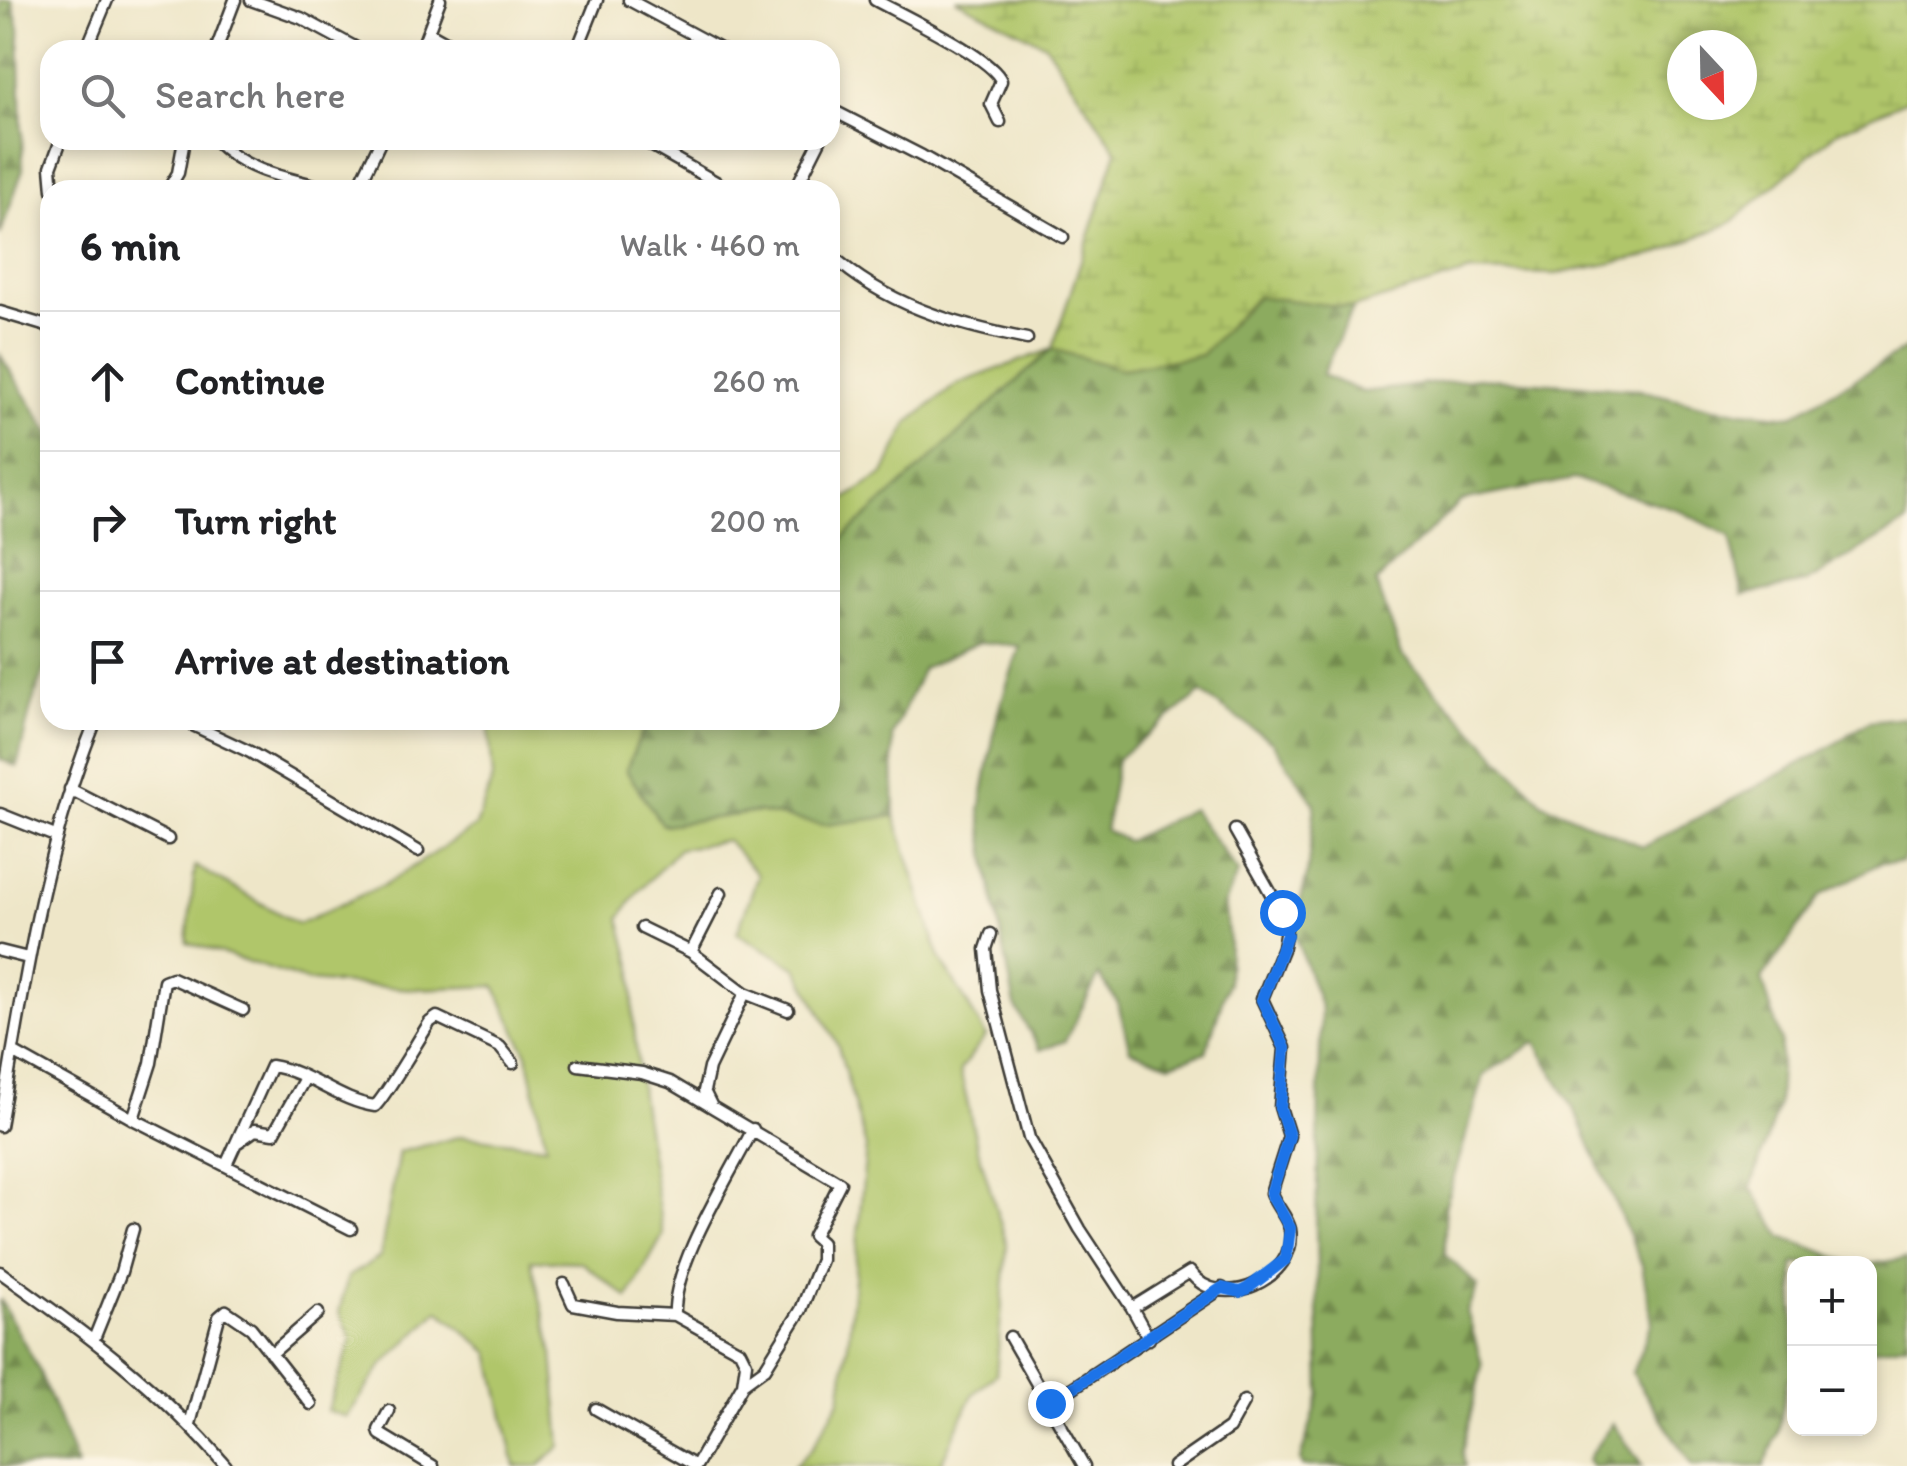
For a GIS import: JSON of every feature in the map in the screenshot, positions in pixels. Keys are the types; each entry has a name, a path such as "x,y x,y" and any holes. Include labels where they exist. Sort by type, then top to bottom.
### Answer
{"street":[{"path":"90,40 107,0"},
{"path":"220,40 235,0"},
{"path":"251,0 301,18 342,40"},
{"path":"425,40 440,0"},
{"path":"581,40 596,0"},
{"path":"629,0 703,40"},
{"path":"875,0 999,73 1002,81 992,104 1000,122"},
{"path":"428,32 442,40"},
{"path":"840,118 922,156 1063,237"},
{"path":"52,180 50,167 57,150"},
{"path":"175,180 182,150"},
{"path":"226,150 253,167 299,180"},
{"path":"362,180 377,150"},
{"path":"657,150 702,180"},
{"path":"800,180 815,150"},
{"path":"840,263 854,276 895,299 960,324 1028,339"},
{"path":"0,312 40,323"},
{"path":"0,1126 28,958 55,836 92,730"},
{"path":"203,730 250,752 418,851"},
{"path":"70,789 168,839"},
{"path":"0,814 55,836"},
{"path":"1132,1308 1190,1272 1206,1287 1240,1292 1286,1259 1290,1228 1271,1194 1289,1136 1280,1108 1284,1042 1262,1000 1283,947 1286,922 1235,830"},
{"path":"690,952 721,893"},
{"path":"642,928 690,952 745,992 788,1010"},
{"path":"990,934 986,949 990,990 1029,1138 1149,1339"},
{"path":"0,951 28,958"},
{"path":"132,1119 152,1063 164,981 172,978 243,1010"},
{"path":"712,1106 704,1091 708,1068 745,992"},
{"path":"226,1165 271,1066 375,1106 437,1017 500,1047 512,1062"},
{"path":"13,1052 132,1119 351,1229"},
{"path":"578,1065 642,1073 670,1082 835,1178 840,1188 813,1236 821,1243 821,1260 801,1310 765,1368 743,1384"},
{"path":"238,1142 255,1130 274,1132 306,1078"},
{"path":"675,1315 674,1297 686,1262 753,1130"},
{"path":"94,1339 122,1272 133,1229"},
{"path":"0,1272 94,1339 190,1424 226,1466"},
{"path":"564,1284 573,1304 631,1314 675,1315 740,1352 746,1363 743,1384 696,1466 596,1409"},
{"path":"1050,1403 1222,1288"},
{"path":"190,1424 222,1313 231,1312 251,1328 311,1404"},
{"path":"271,1354 318,1313"},
{"path":"1010,1337 1084,1466"},
{"path":"1174,1466 1229,1428 1244,1400"},
{"path":"388,1411 378,1430 380,1434 432,1466"}],"green space":[{"path":"0,0 12,0 19,28 23,169 0,235"},
{"path":"956,0 1907,0 1907,100 1836,132 1731,223 1654,255 1556,274 1470,272 1353,308 1257,296 1201,355 1122,369 1052,349 1117,151 1045,44"},
{"path":"1257,296 1353,308 1322,375 1363,392 1478,378 1636,389 1714,408 1791,416 1907,348 1907,522 1804,583 1743,595 1730,536 1676,509 1574,479 1461,501 1376,582 1402,655 1543,803 1643,847 1829,748 1869,721 1904,717 1907,849 1902,862 1881,863 1819,897 1762,979 1781,1042 1778,1106 1751,1187 1782,1237 1834,1256 1787,1256 1787,1384 1778,1434 1764,1466 1692,1466 1632,1373 1652,1322 1642,1265 1577,1115 1536,1042 1484,1075 1445,1207 1445,1255 1478,1286 1467,1311 1482,1365 1462,1452 1465,1466 1302,1466 1300,1460 1320,1393 1316,1227 1321,1008 1293,930 1307,875 1315,804 1272,742 1201,693 1117,759 1105,830 1127,841 1192,809 1238,873 1224,903 1229,942 1228,982 1206,1052 1170,1064 1130,1050 1118,1003 1099,975 1065,1041 1040,1050 1015,1006 980,810 998,712 1020,646 980,642 923,668 892,736 895,816 824,825 758,812 662,825 626,770 643,730 840,730 840,541 1052,349 1122,369 1201,355"},
{"path":"1052,349 840,542 840,503 884,474 909,422 957,384"},
{"path":"0,355 40,417 40,682 17,767 0,759"},
{"path":"489,730 643,730 626,770 663,825 758,812 824,825 895,816 939,956 986,1036 960,1070 977,1146 1007,1245 996,1374 973,1394 940,1466 794,1466 812,1448 840,1400 866,1147 838,1046 797,968 737,933 758,875 727,840 679,849 638,892 620,918 633,969 633,1018 641,1096 663,1235 628,1298 581,1262 531,1260 553,1354 561,1446 539,1466 515,1466 490,1353 439,1310 381,1367 347,1417 327,1411 352,1339 339,1312 348,1277 380,1257 399,1152 462,1136 546,1146 527,1054 495,986 413,989 307,981 187,942 195,866 298,924 386,884 476,826 493,777"},
{"path":"1907,1258 1907,1344 1877,1349 1877,1263"},
{"path":"0,1299 38,1368 77,1466 0,1466"},
{"path":"1613,1423 1642,1466 1591,1466 1587,1459"}],"route":[{"path":"1050,1403 1222,1288 1240,1292 1286,1259 1290,1228 1271,1194 1289,1136 1280,1108 1285,1048 1262,1000 1287,935 1282,912"}]}
